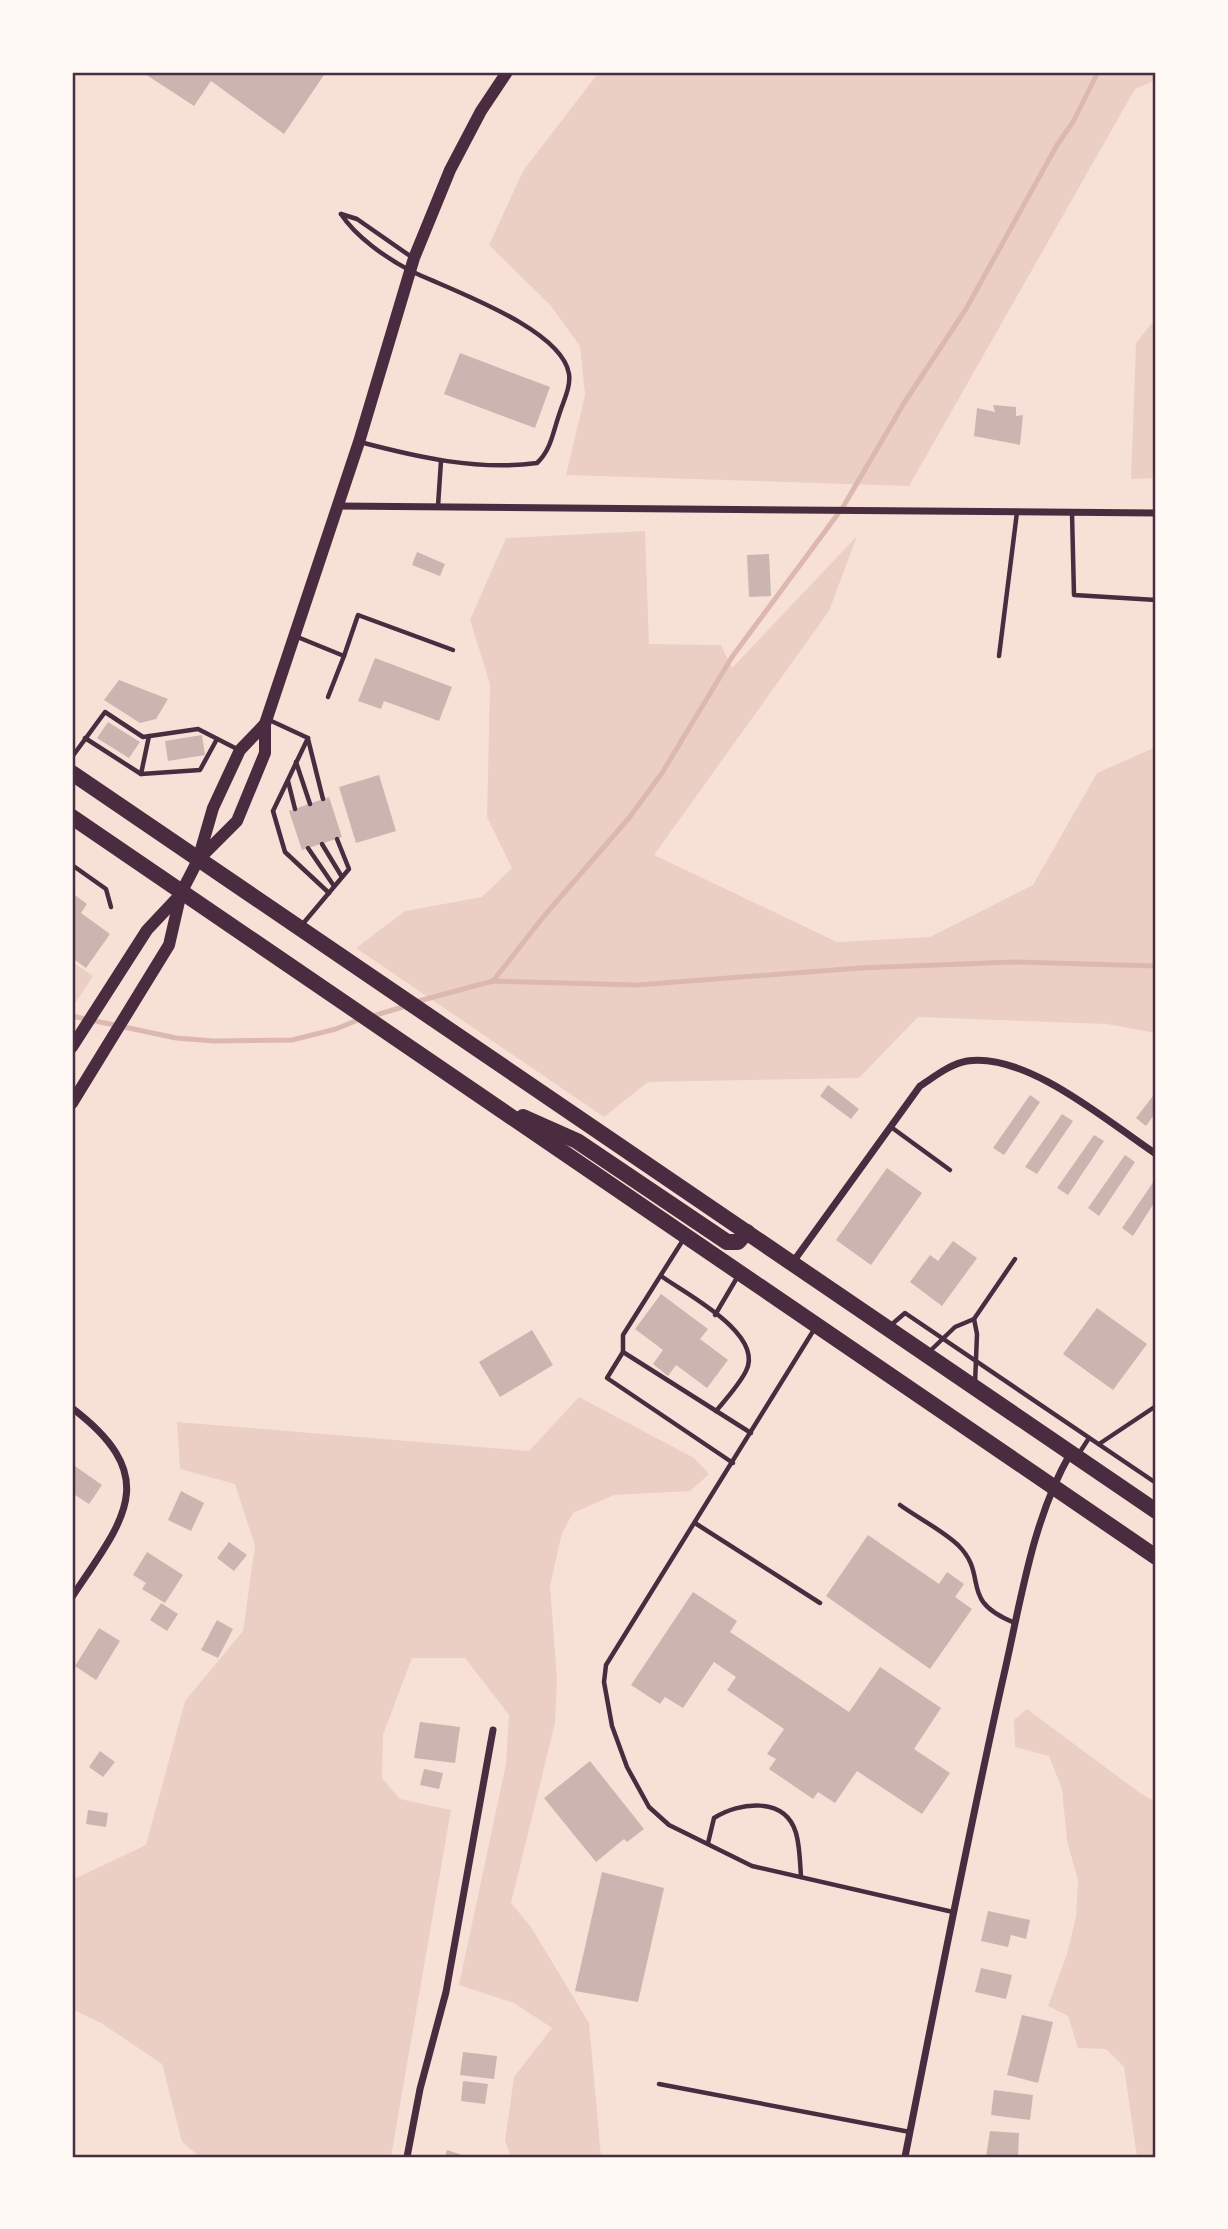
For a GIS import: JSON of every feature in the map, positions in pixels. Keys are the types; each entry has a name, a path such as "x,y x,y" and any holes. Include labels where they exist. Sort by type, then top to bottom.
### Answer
{"highway":[{"path":"72,773 1074,1455 1154,1506"},
{"path":"74,822 439,1067 1156,1557"},
{"path":"489,1102 578,1141 727,1242 738,1242 747,1232"}],"main road":[{"path":"198,860 237,821 265,753 266,721 359,442 412,264 450,170 481,111 507,72"},
{"path":"74,1099 169,945 181,893 198,860 213,808 240,750 266,721"},
{"path":"72,1047 147,930 181,893"}],"street":[{"path":"337,506 1156,513"},
{"path":"792,1263 920,1086 945,1069 967,1061 1018,1068 1047,1082 1156,1154"},
{"path":"72,1408 117,1453 127,1489 119,1526 72,1597"},
{"path":"905,2157 953,1912 1016,1623 1052,1485 1074,1455"},
{"path":"407,2157 420,2089 446,1992 493,1730"}],"lane":[{"path":"359,442 441,461 517,466 537,463 548,449 569,383 569,372 555,352 530,328 412,264 351,230 341,214 357,219 412,264"},
{"path":"438,506 441,461"},
{"path":"999,656 1018,511"},
{"path":"1072,512 1074,595 1156,600"},
{"path":"328,697 358,615 453,650"},
{"path":"294,636 344,656"},
{"path":"72,757 105,712 143,737 198,729 240,750"},
{"path":"266,721 308,738"},
{"path":"141,774 149,736"},
{"path":"85,738 141,774 201,770 217,739"},
{"path":"308,738 273,811 285,852 329,893"},
{"path":"308,738 323,799"},
{"path":"296,762 310,804"},
{"path":"288,781 295,808"},
{"path":"299,929 349,869 337,839"},
{"path":"322,844 342,877"},
{"path":"308,848 334,886"},
{"path":"72,865 106,889 111,907"},
{"path":"890,1126 950,1170"},
{"path":"685,1237 623,1335 623,1352 607,1378 733,1463"},
{"path":"926,1354 955,1326 974,1319 1015,1259"},
{"path":"715,1314 739,1273"},
{"path":"661,1276 737,1330 749,1350 747,1370 716,1411"},
{"path":"889,1328 898,1316 905,1313 1156,1483"},
{"path":"974,1319 977,1362 974,1387"},
{"path":"817,1326 606,1665 604,1682 612,1726 627,1767 649,1807 675,1829 752,1866 953,1912"},
{"path":"623,1352 752,1434"},
{"path":"1099,1444 1156,1406"},
{"path":"1074,1455 1089,1438"},
{"path":"900,1505 958,1545 970,1563 983,1604 992,1614 1016,1623"},
{"path":"695,1523 820,1603"},
{"path":"708,1843 714,1818 729,1808 760,1805 774,1807 785,1815 796,1832 801,1877"},
{"path":"659,2084 910,2132"}],"shaded area":[{"path":"599,72 1156,72 1156,80 1135,89 909,486 566,475 585,395 580,346 551,306 489,245 523,171"},
{"path":"1156,318 1156,478 1131,479 1136,343"},
{"path":"645,531 649,644 721,645 732,668 857,536 829,611 654,855 837,942 930,937 1033,885 1097,773 1156,747 1156,1033 1107,1024 918,1017 859,1078 648,1082 604,1117 356,948 405,911 482,897 512,868 487,817 490,684 470,620 506,538"},
{"path":"72,962 93,976 72,1008"},
{"path":"579,1397 694,1458 709,1474 690,1491 614,1495 573,1513 562,1533 550,1586 557,1679 555,1723 511,1903 531,1927 589,2023 601,2157 511,2157 505,2141 514,2077 552,2028 514,2003 459,1985 506,1764 509,1715 465,1658 412,1658 383,1735 382,1778 400,1799 451,1810 391,2157 200,2157 182,2142 162,2064 101,2023 72,2009 72,1880 146,1845 185,1701 243,1631 255,1546 235,1484 180,1469 177,1422 529,1451"},
{"path":"1027,1709 1156,1802 1156,2157 1137,2157 1124,2067 1106,2049 1078,2048 1068,2016 1048,2006 1067,1954 1076,1917 1078,1880 1067,1841 1062,1789 1049,1756 1015,1747 1014,1720"}],"building":[{"path":"142,72 326,72 284,134 211,81 194,106"},
{"path":"460,353 550,387 535,428 444,394"},
{"path":"993,405 1016,407 1016,416 1023,415 1020,445 974,436 977,408 995,412"},
{"path":"417,552 445,564 440,576 412,565"},
{"path":"769,554 771,596 749,597 747,555"},
{"path":"375,658 452,687 439,721 384,701 381,709 358,701"},
{"path":"119,680 168,699 156,719 140,723 104,700"},
{"path":"108,722 140,742 129,758 97,738"},
{"path":"202,735 205,755 168,761 165,741"},
{"path":"379,775 396,831 356,843 339,787"},
{"path":"329,797 342,837 302,850 289,811"},
{"path":"72,893 87,904 81,913 110,934 86,968 72,958"},
{"path":"828,1085 859,1109 851,1119 820,1096"},
{"path":"1156,1092 1156,1112 1146,1126 1136,1118"},
{"path":"1030,1095 1040,1102 1004,1155 993,1148"},
{"path":"1062,1114 1073,1121 1037,1174 1025,1167"},
{"path":"1094,1135 1104,1141 1068,1195 1057,1188"},
{"path":"1125,1155 1135,1162 1099,1216 1088,1208"},
{"path":"887,1168 922,1193 871,1265 836,1240"},
{"path":"1156,1178 1156,1200 1133,1236 1122,1228"},
{"path":"953,1241 977,1258 942,1306 910,1282 930,1255 938,1261"},
{"path":"661,1294 708,1329 700,1339 728,1360 707,1388 676,1365 668,1376 653,1364 663,1350 635,1329"},
{"path":"1097,1308 1147,1344 1113,1390 1063,1354"},
{"path":"532,1330 553,1365 500,1397 479,1362"},
{"path":"72,1464 102,1485 89,1504 72,1493"},
{"path":"181,1491 204,1503 191,1531 168,1520"},
{"path":"868,1535 939,1584 947,1572 964,1584 955,1597 972,1609 930,1669 826,1596"},
{"path":"229,1542 247,1555 234,1571 217,1558"},
{"path":"147,1552 183,1575 165,1603 142,1589 146,1583 133,1575"},
{"path":"693,1592 737,1621 730,1632 849,1712 880,1667 941,1708 914,1749 950,1773 922,1814 857,1771 835,1803 818,1792 813,1799 769,1769 776,1759 767,1754 784,1729 727,1690 736,1677 714,1662 683,1708 665,1697 660,1704 631,1685"},
{"path":"161,1603 178,1614 167,1631 150,1620"},
{"path":"217,1620 233,1629 218,1658 201,1650"},
{"path":"99,1628 120,1641 96,1680 75,1666"},
{"path":"420,1722 460,1727 455,1763 414,1758"},
{"path":"100,1751 115,1762 103,1777 89,1767"},
{"path":"590,1761 644,1829 627,1842 624,1839 596,1862 544,1798"},
{"path":"424,1769 443,1773 439,1789 420,1785"},
{"path":"88,1810 108,1813 106,1827 86,1824"},
{"path":"602,1872 664,1888 638,2002 575,1991"},
{"path":"988,1911 1030,1920 1026,1939 1011,1935 1008,1947 981,1941"},
{"path":"981,1968 1012,1975 1006,1999 975,1992"},
{"path":"1022,2015 1053,2022 1038,2083 1007,2075"},
{"path":"463,2052 497,2056 494,2079 460,2075"},
{"path":"463,2081 488,2084 485,2104 461,2101"},
{"path":"994,2090 1033,2095 1030,2120 991,2115"},
{"path":"990,2131 1019,2133 1018,2157 986,2157"},
{"path":"447,2150 468,2157 445,2157"}],"waterway":[{"path":"493,981 544,916 629,818 662,773 732,657 843,507 904,403 966,309 1057,145 1073,122 1098,72"},
{"path":"415,1002 493,981 637,985 860,968 1013,962 1156,966"},
{"path":"373,1016 406,1006"},
{"path":"72,1016 176,1038 214,1041 292,1040 336,1029 360,1019"}]}
